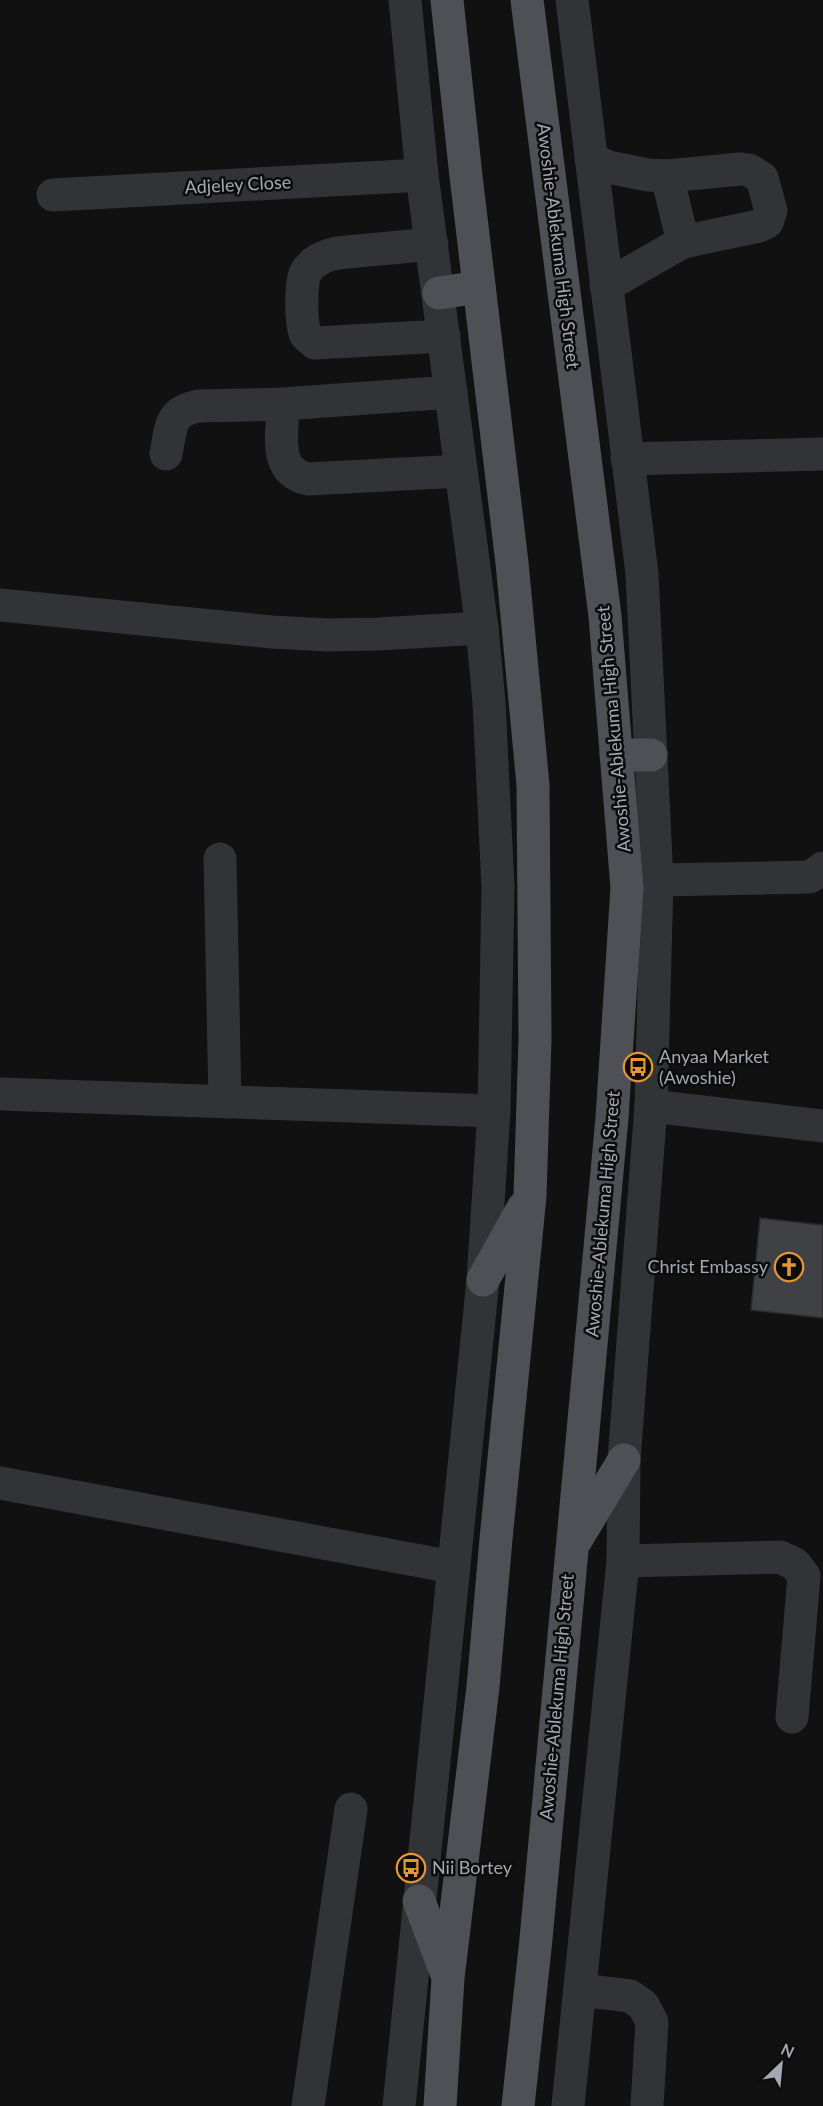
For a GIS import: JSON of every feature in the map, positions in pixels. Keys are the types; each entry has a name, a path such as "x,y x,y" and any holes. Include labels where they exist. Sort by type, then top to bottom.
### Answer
{"main road":[{"path":"440,2106 448,1978 483,1687 530,1196 535,1039 533,785 513,563 447,0"},
{"name":"Awoshie-Ablekuma High Street","path":"518,2106 536,1939 612,1118 627,888 605,616 527,0"},
{"path":"439,292 479,287"},
{"path":"616,755 651,754"},
{"path":"483,1280 530,1196"},
{"path":"571,1549 624,1460"},
{"path":"419,1901 448,1978"}],"street":[{"path":"399,2106 483,1280 494,1111 498,887 489,702 482,628 422,175 405,0"},
{"name":"Awoshie-Ablekuma High Street","path":"568,2106 623,1561 624,1460 651,1106 657,880 642,574 572,0"},
{"path":"591,159 630,173 667,176 749,170 762,178 771,211 767,222 759,226 682,242 606,286"},
{"name":"Adjeley Close","path":"53,195 422,175"},
{"path":"667,176 682,242"},
{"path":"432,244 337,253 323,257 306,273 303,280 302,323 306,336 315,343 444,336"},
{"path":"166,454 173,421 178,413 185,409 199,406 283,404 451,392"},
{"path":"283,404 282,458 290,472 301,478 461,471"},
{"path":"627,459 823,454"},
{"path":"0,605 272,632 327,635 482,628"},
{"path":"220,859 225,1102"},
{"path":"657,880 810,877 823,868"},
{"path":"0,1094 494,1111"},
{"path":"651,1106 823,1126"},
{"path":"0,1483 453,1567"},
{"path":"623,1561 780,1557 795,1564 804,1576 792,1717"},
{"path":"308,2106 351,1809"},
{"path":"580,1990 630,1996 643,2005 652,2022 647,2106"}],"building":[{"name":"Christ Embassy","path":"760,1218 823,1225 823,1318 751,1310"}],"place":[{"name":"Anyaa Market (Awoshie)","path":"638,1067"},
{"name":"Christ Embassy","path":"789,1267"},
{"name":"Nii Bortey","path":"411,1868"}]}
